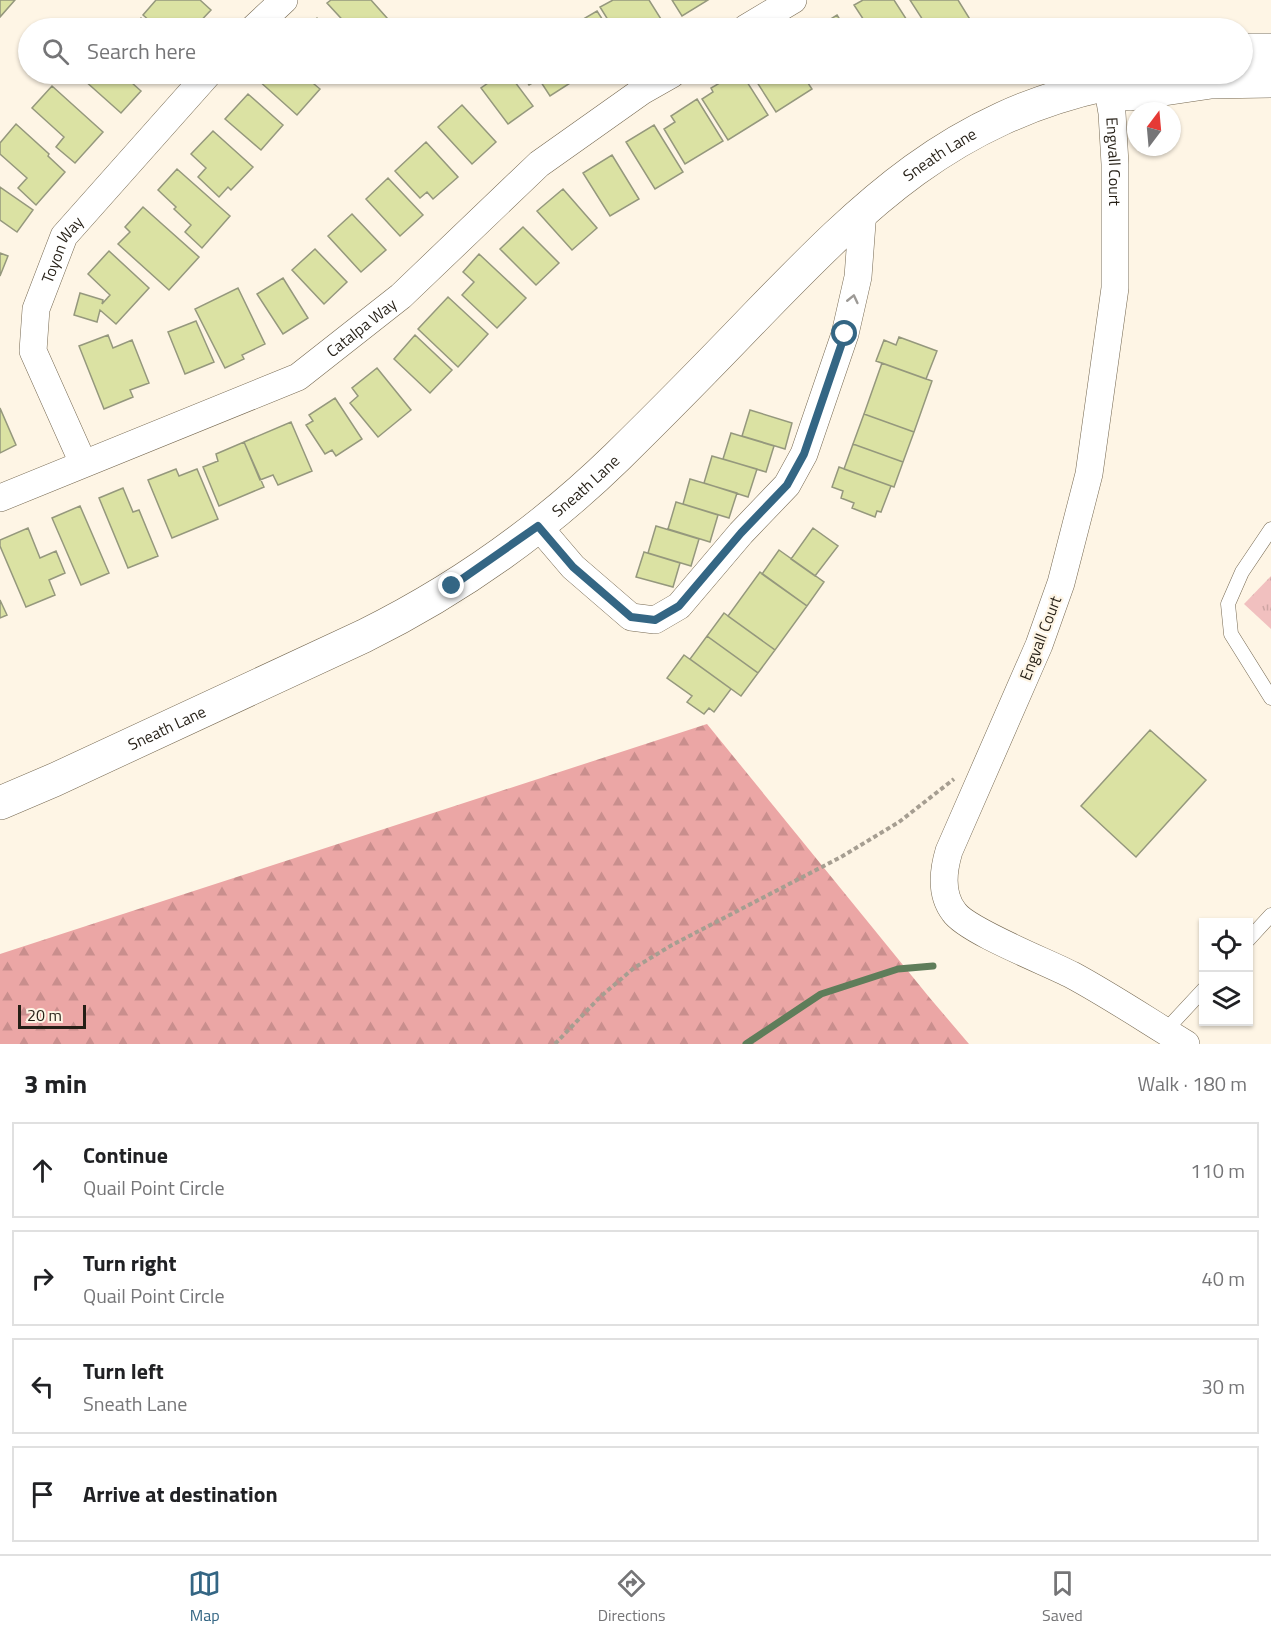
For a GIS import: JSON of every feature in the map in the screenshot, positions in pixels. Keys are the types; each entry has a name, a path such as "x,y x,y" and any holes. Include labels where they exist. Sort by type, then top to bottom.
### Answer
{"main road":[{"path":"1253,50 1271,50"},
{"path":"1253,81 1271,81"},
{"name":"Sneath Lane","path":"0,802 64,775 386,625 482,567 538,526 616,458 862,210 922,164 985,126 1094,84"},
{"path":"1110,84 1112,90 1121,94 1198,84"}],"street":[{"path":"265,18 284,0"},
{"path":"763,18 793,0"},
{"name":"Toyon Way","path":"83,463 33,351 36,309 64,236 199,84"},
{"name":"Catalpa Way","path":"0,498 298,377 401,296 539,164 654,84"},
{"name":"Engvall Court","path":"1109,84 1114,152 1115,288 1089,474 1061,583 1039,645 949,851 943,872 945,894 954,914 974,927 1116,999 1176,1038"},
{"path":"538,526 573,567 631,617 655,620 679,606 741,533 787,485 804,454 845,334 858,277 862,210"}],"lane":[{"path":"1271,528 1242,572 1228,604 1231,634 1271,699"},
{"path":"1253,935 1271,915"},
{"path":"1176,1038 1199,996"}],"path":[{"path":"555,1044 600,997 634,968 672,945 841,857 880,834 899,822 961,773"}],"green space":[{"path":"1271,576 1271,629 1244,604"},
{"path":"707,724 969,1044 0,1044 0,954"}],"building":[{"path":"0,0 15,0 0,17"},
{"path":"156,0 200,0 211,10 203,18 146,18 143,15"},
{"path":"331,0 371,0 387,18 341,18 327,3"},
{"path":"613,0 649,0 660,18 607,18 600,7"},
{"path":"672,0 708,0 682,16"},
{"path":"863,0 894,0 906,18 862,18 854,5"},
{"path":"910,0 958,0 969,18 922,18"},
{"path":"597,11 602,18 585,18"},
{"path":"88,84 133,84 141,91 121,113"},
{"path":"262,84 314,84 320,89 297,115"},
{"path":"487,84 516,84 533,106 508,124 481,88"},
{"path":"542,84 569,84 550,96"},
{"path":"718,84 748,84 768,115 728,140 702,99 713,92 711,88"},
{"path":"758,84 809,84 812,89 776,112"},
{"path":"52,86 103,132 75,163 56,147 64,137 32,108"},
{"path":"248,94 283,125 261,150 225,119"},
{"path":"697,99 723,141 685,164 664,129 675,122 671,116"},
{"path":"462,105 496,142 472,164 438,127"},
{"path":"16,124 65,172 36,205 18,188 27,178 0,154 0,143"},
{"path":"654,125 683,172 655,189 626,142"},
{"path":"213,131 253,167 231,190 228,187 219,197 198,177 206,168 191,154"},
{"path":"426,142 458,177 433,199 427,192 420,198 395,171"},
{"path":"612,155 639,199 610,216 583,173"},
{"path":"177,169 230,216 202,248 185,232 191,225 158,190"},
{"path":"388,178 423,215 400,236 366,199"},
{"path":"0,187 33,210 17,232 0,220"},
{"path":"563,189 597,228 572,250 537,211"},
{"path":"143,207 199,257 169,290 118,244 130,232 125,227"},
{"path":"352,214 386,250 361,272 328,236"},
{"path":"523,227 559,263 536,285 500,249"},
{"path":"315,249 347,282 324,304 292,270"},
{"path":"109,251 149,288 116,324 100,310 97,322 74,315 80,293 103,300 102,304 110,295 88,274"},
{"path":"0,253 8,256 0,276"},
{"path":"479,254 526,298 497,328 462,295 474,282 463,272"},
{"path":"283,278 308,318 283,334 257,294"},
{"path":"238,288 265,344 242,355 244,359 225,368 195,309"},
{"path":"448,297 488,334 458,367 418,329"},
{"path":"196,321 214,362 185,374 168,332"},
{"path":"108,335 113,348 132,340 149,383 130,390 133,397 104,409 79,346"},
{"path":"415,335 452,370 430,393 394,359"},
{"path":"899,337 937,351 926,379 876,361 884,340 896,345"},
{"path":"882,363 932,381 914,432 864,414"},
{"path":"377,368 411,410 378,437 350,403 358,396 352,388"},
{"path":"335,398 362,439 336,456 332,450 325,454 306,425 313,421 309,415"},
{"path":"0,408 16,445 0,453"},
{"path":"750,410 792,423 785,449 742,436"},
{"path":"864,414 914,432 903,462 853,444"},
{"path":"291,422 312,471 278,485 273,475 260,480 244,442"},
{"path":"731,433 774,446 766,472 723,459"},
{"path":"244,442 264,487 219,506 203,467 218,461 216,454"},
{"path":"853,444 903,462 894,487 844,469"},
{"path":"712,456 757,469 748,497 704,483"},
{"path":"839,467 891,486 881,512 877,511 875,517 852,508 854,503 841,498 843,491 832,487"},
{"path":"176,469 179,476 197,469 218,519 172,538 148,480"},
{"path":"690,479 737,493 729,518 683,504"},
{"path":"123,488 133,512 139,510 158,556 128,568 99,498"},
{"path":"676,502 718,515 710,542 668,529"},
{"path":"80,506 109,573 81,585 52,518"},
{"path":"656,526 699,539 691,566 648,553"},
{"path":"28,528 40,558 56,551 65,573 49,580 55,595 26,607 0,546 0,540"},
{"path":"813,528 838,546 815,576 791,559"},
{"path":"779,550 824,582 807,606 762,574"},
{"path":"644,552 680,563 673,587 636,577"},
{"path":"760,572 807,606 775,650 728,616"},
{"path":"0,600 7,615 0,618"},
{"path":"724,613 775,650 758,673 707,636"},
{"path":"707,636 758,673 741,696 690,659"},
{"path":"684,655 731,689 714,712 709,708 704,714 687,702 692,696 667,678"},
{"path":"1150,730 1206,780 1136,857 1081,806"}],"waterway":[{"path":"746,1044 821,994 898,969 933,966"}],"route":[{"path":"452,586 538,526 573,567 631,617 655,620 679,606 741,533 787,485 804,454 845,334"}]}
